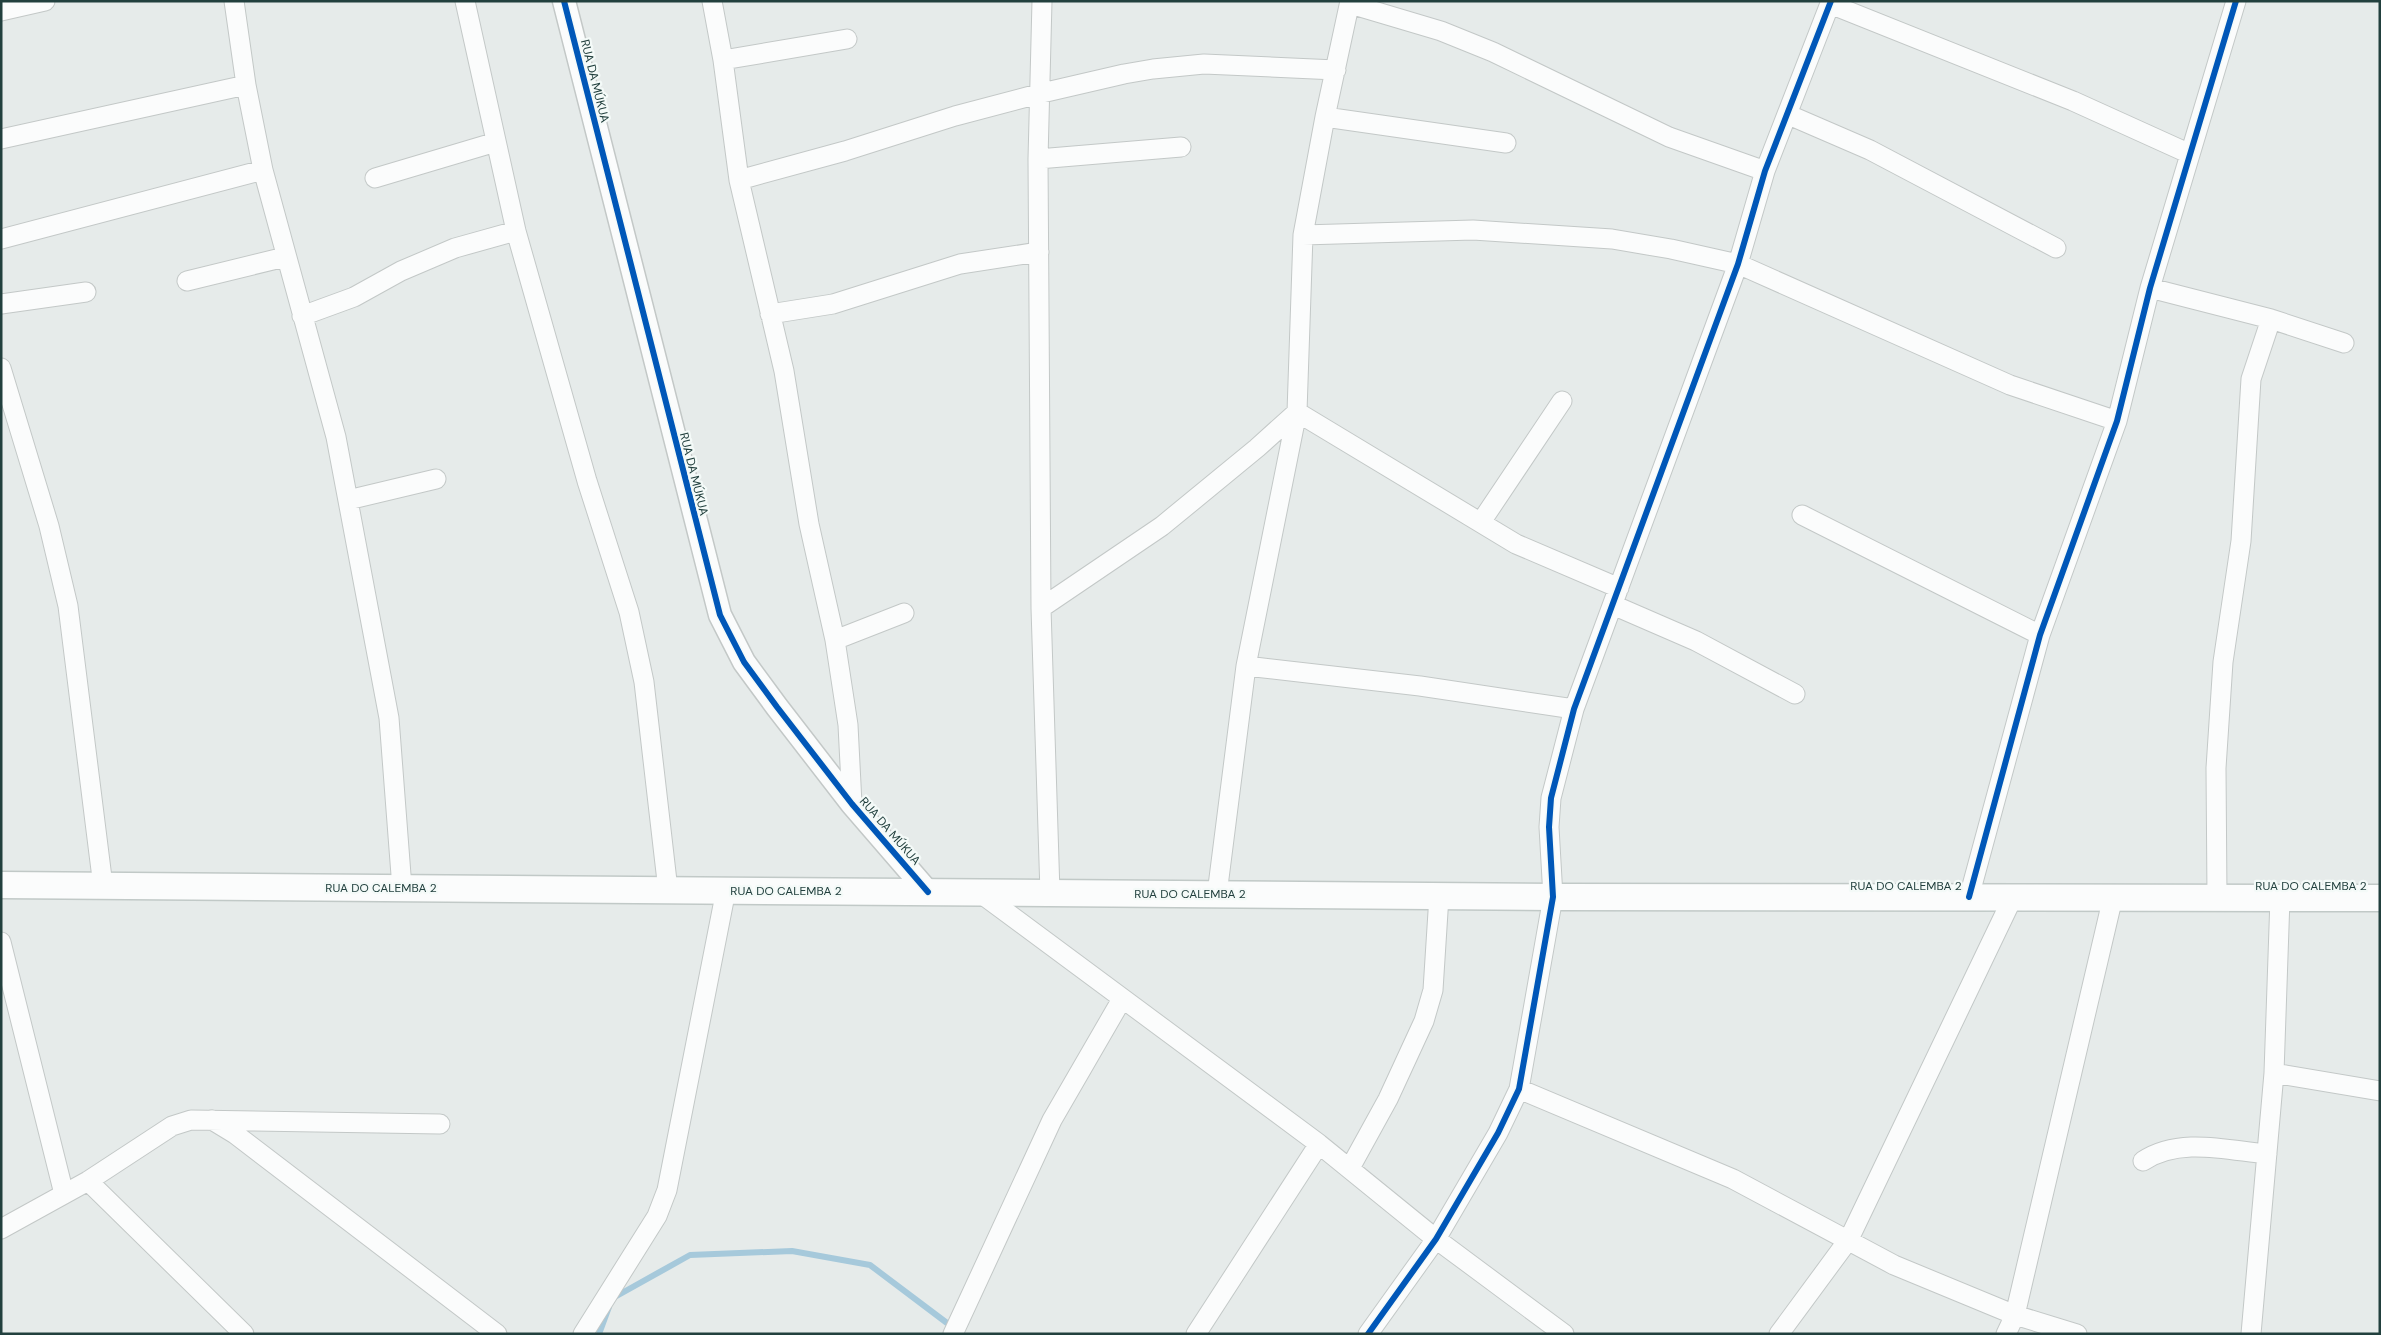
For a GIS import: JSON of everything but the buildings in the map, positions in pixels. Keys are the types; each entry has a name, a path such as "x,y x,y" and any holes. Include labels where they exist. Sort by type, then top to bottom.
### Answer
{"main road":[{"name":"RUA DO CALEMBA 2","path":"1,884 1553,897 2380,898"}],"street":[{"path":"1,11 46,1"},
{"path":"234,1 246,85 263,170 285,257 336,437 348,500 388,718 402,888"},
{"path":"465,1 516,231 587,481 629,612 644,682 668,890"},
{"name":"RUA DA MÚKUA","path":"564,1 701,549 720,615 744,662 852,804 928,892"},
{"path":"712,1 723,60 738,180 784,372 810,524 835,640 848,726 852,804"},
{"path":"1042,1 1042,93 1038,159 1041,608 1050,893"},
{"path":"1969,897 2040,635 2117,420 2150,288 2236,1"},
{"path":"1217,894 1246,666 1297,412 1303,235 1325,117 1350,3 1450,34 1493,52 1669,137 1765,171"},
{"path":"1368,1334 1436,1239 1498,1133 1519,1089 1553,897 1549,827 1551,798 1574,708 1738,264 1765,171 1789,115 1831,3 2073,101 2190,154"},
{"path":"723,60 847,39"},
{"path":"738,180 845,151 955,116 1042,93 1153,69 1204,64 1336,70"},
{"path":"1,139 246,85"},
{"path":"1789,115 1870,150 2056,248"},
{"path":"1325,117 1506,143"},
{"path":"374,178 496,142"},
{"path":"1038,159 1181,147"},
{"path":"1,239 263,170"},
{"path":"1303,235 1473,230 1612,239 1671,249 1738,264 2010,385 2117,420"},
{"path":"302,316 354,296 401,271 454,248 516,231"},
{"path":"770,314 834,304 960,264 1039,252"},
{"path":"186,281 285,257"},
{"path":"2150,288 2271,319 2344,343"},
{"path":"1,304 86,292"},
{"path":"2217,897 2216,768 2223,662 2242,541 2251,379 2271,319"},
{"path":"1,368 49,526 68,606 103,886"},
{"path":"1481,522 1562,401"},
{"path":"1297,412 1516,544 1616,596 1795,694"},
{"path":"1041,608 1162,526 1257,448 1297,412"},
{"path":"348,500 436,478"},
{"path":"1802,515 2040,635"},
{"path":"835,640 904,613"},
{"path":"1246,666 1420,686 1574,708"},
{"path":"583,1334 657,1216 667,1190 726,890"},
{"path":"979,892 1319,1144 1436,1239 1564,1334"},
{"path":"1350,1168 1388,1099 1424,1021 1433,990 1439,896"},
{"path":"1779,1334 1849,1240 2013,897"},
{"path":"2006,1334 2015,1315 2113,898"},
{"path":"2251,1334 2274,1073 2280,898"},
{"path":"1,942 64,1194"},
{"path":"953,1334 1052,1120 1122,999"},
{"path":"2274,1073 2380,1090"},
{"path":"1519,1089 1733,1179 1894,1265 2015,1315 2078,1334"},
{"path":"1,1229 88,1181 172,1126 191,1120 440,1124"},
{"path":"210,1120 235,1134 497,1334"},
{"path":"1196,1334 1319,1144"},
{"path":"2143,1161 2157,1152 2183,1146 2267,1154"},
{"path":"88,1181 244,1334"}],"waterway":[{"path":"613,1298 690,1255 792,1251 870,1265 947,1323"},
{"path":"599,1334 609,1307"}],"cycle path":[{"path":"564,1 720,615 744,662 777,707 852,804 928,892"},
{"path":"1368,1334 1436,1239 1498,1133 1519,1089 1553,897 1549,827 1551,798 1574,709 1738,264 1765,171 1831,1"},
{"path":"1969,897 2040,635 2117,421 2150,288 2236,1"}]}
